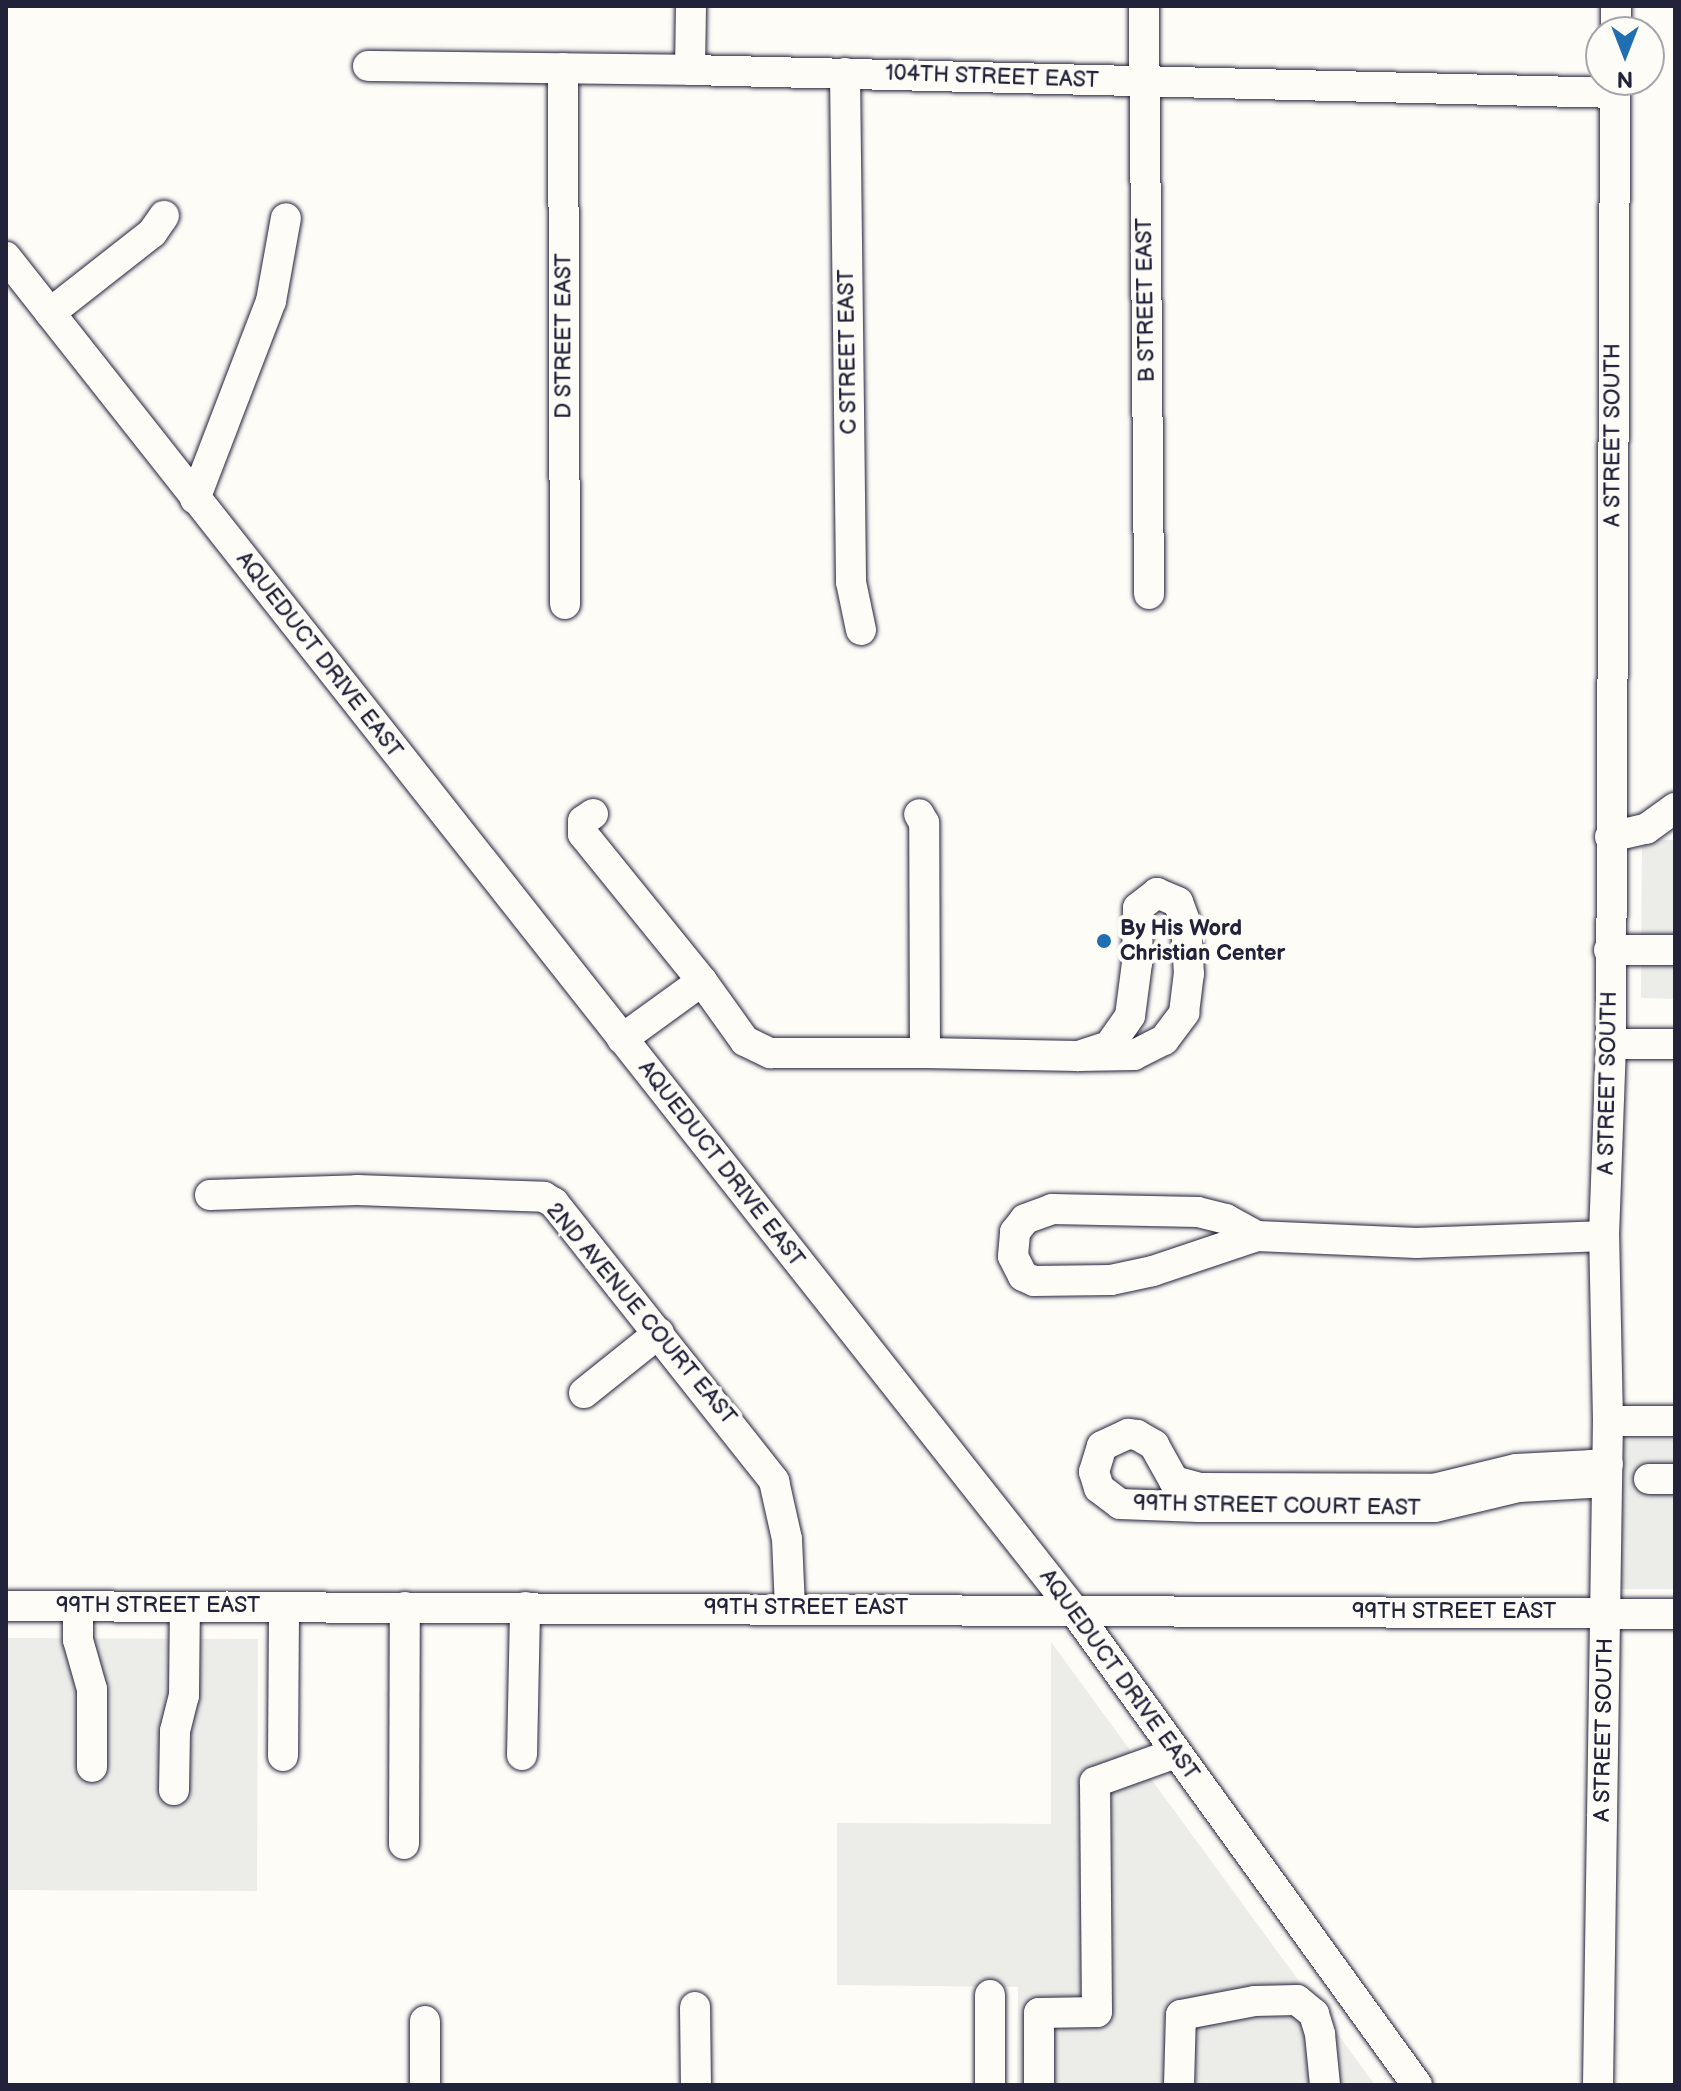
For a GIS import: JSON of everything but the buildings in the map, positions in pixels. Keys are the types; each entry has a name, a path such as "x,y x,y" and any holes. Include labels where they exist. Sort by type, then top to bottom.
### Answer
{"street":[{"path":"690,70 691,6"},
{"name":"B STREET EAST","path":"1144,6 1149,594"},
{"name":"104TH STREET EAST","path":"368,66 845,73 1144,82 1585,87"},
{"name":"D STREET EAST","path":"563,68 565,604"},
{"name":"C STREET EAST","path":"845,73 851,582 861,630"},
{"name":"A STREET SOUTH","path":"1598,2085 1608,1473 1604,1236 1611,1044 1615,96"},
{"path":"50,313 152,233 164,216"},
{"path":"195,499 271,301 286,218"},
{"name":"AQUEDUCT DRIVE EAST","path":"6,257 1073,1609 1417,2085"},
{"path":"1610,837 1646,829 1675,808"},
{"path":"593,814 583,821 583,834 702,981 745,1041 770,1053 1078,1056 1134,1055 1164,1040 1184,1013 1189,974 1186,924 1178,902 1157,893 1138,908 1137,963 1130,1016 1109,1046 1078,1056"},
{"path":"919,814 924,823 925,1053"},
{"path":"1609,950 1675,950"},
{"path":"622,1039 702,981"},
{"path":"1611,1044 1675,1044"},
{"name":"2ND AVENUE COURT EAST","path":"210,1195 357,1190 544,1197 554,1203 774,1481 787,1539 790,1607"},
{"path":"1257,1236 1226,1219 1198,1212 1052,1209 1025,1219 1015,1232 1013,1256 1023,1276 1034,1281 1111,1280 1153,1271 1257,1236 1417,1243 1604,1236"},
{"path":"584,1393 659,1333"},
{"path":"1608,1421 1675,1421"},
{"name":"99TH STREET COURT EAST","path":"1128,1434 1137,1435 1154,1445 1174,1481 1200,1488 1433,1489 1516,1469 1608,1473 1519,1487 1435,1507 1199,1507 1120,1504 1099,1488 1094,1472 1102,1446 1128,1434"},
{"name":"99TH STREET EAST","path":"6,1606 790,1607 1675,1614"},
{"path":"78,1607 78,1640 92,1689 92,1767"},
{"path":"174,1790 175,1731 184,1696 185,1607"},
{"path":"283,1756 284,1607"},
{"path":"404,1844 405,1607"},
{"path":"522,1755 525,1607"},
{"path":"1039,2085 1039,2013 1097,2012 1095,1782 1176,1753"},
{"path":"1314,2014 1350,1993"},
{"path":"990,1995 990,2085"},
{"path":"1179,2085 1181,2015 1255,2001 1297,2000 1314,2014 1320,2034 1325,2085"},
{"path":"695,2007 696,2085"},
{"path":"425,2021 425,2085"}],"shaded area":[{"path":"1642,839 1675,840 1675,999 1641,998"},
{"path":"1621,1440 1675,1440 1675,1589 1621,1589"},
{"path":"6,1638 258,1639 257,1891 6,1890"},
{"path":"1051,1642 1375,2085 1017,2085 1018,1987 837,1985 837,1823 1051,1824"}],"place":[{"name":"By His Word Christian Center","path":"1104,941"}]}
